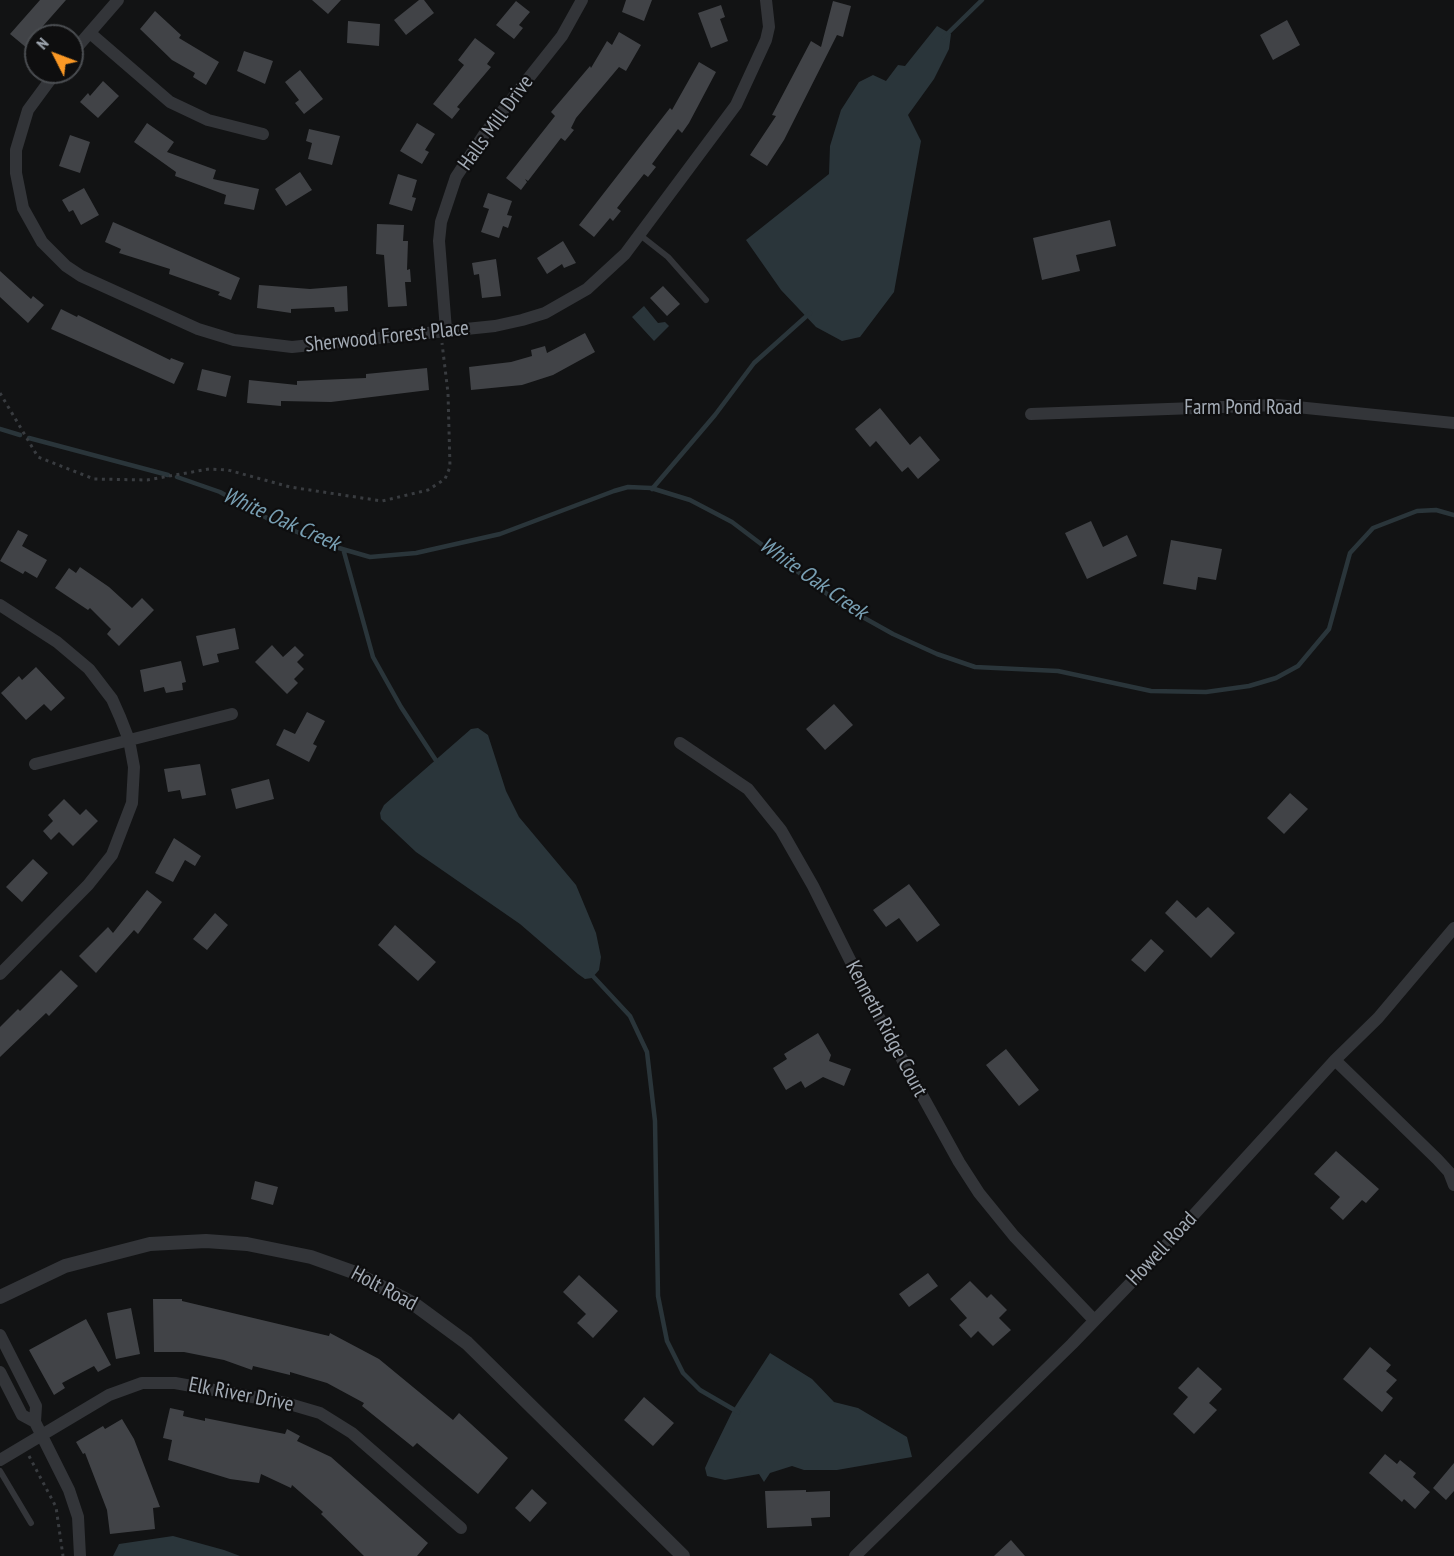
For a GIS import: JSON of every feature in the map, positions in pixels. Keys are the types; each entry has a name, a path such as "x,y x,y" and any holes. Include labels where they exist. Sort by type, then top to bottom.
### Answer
{"street":[{"path":"84,40 118,0"},
{"name":"Halls Mill Drive","path":"446,330 439,241 441,222 456,177 485,133 562,36 582,0"},
{"name":"Sherwood Forest Place","path":"47,84 28,110 16,150 16,173 23,208 33,227 48,248 73,271 198,329 253,344 292,347 495,326 545,312 587,289 609,271 640,235 736,105 769,27 766,0"},
{"path":"90,33 170,102 208,120 263,134"},
{"name":"Farm Pond Road","path":"1031,414 1277,405 1454,423"},
{"path":"0,605 57,642 89,669 112,699 129,740 134,767 132,803 112,855 88,885 0,974"},
{"path":"35,764 232,714"},
{"name":"Kenneth Ridge Court","path":"680,743 748,789 781,830 813,886 876,1012 964,1170 1014,1236 1094,1320"},
{"name":"Howell Road","path":"855,1556 1094,1320 1335,1060 1378,1018 1454,928"},
{"path":"1335,1060 1437,1159 1449,1172 1454,1185"},
{"name":"Holt Road","path":"0,1297 73,1263 150,1244 206,1241 247,1244 311,1257 353,1272 414,1304 467,1343 683,1556"},
{"path":"0,1335 36,1406 35,1422 65,1483 78,1517 80,1556"},
{"path":"0,1372 22,1415 35,1422"},
{"name":"Elk River Drive","path":"0,1460 109,1395 142,1383 175,1383 286,1403 320,1413 341,1425 461,1528"}],"lane":[{"path":"640,235 668,257 706,300"},
{"path":"0,1471 31,1523"}],"path":[{"path":"0,393 38,457 94,479 147,480 209,469 228,470 290,487 382,501 428,490 445,479 450,467 448,393 441,340 446,330"},
{"path":"28,1455 56,1507 63,1556"}],"shaded area":[{"path":"937,26 951,34 949,49 934,79 908,115 921,141 894,292 860,337 842,341 816,327 781,290 746,240 829,174 830,146 841,110 859,82 873,75 886,81 898,65 905,66"},
{"path":"644,306 658,323 665,322 669,326 654,341 632,317"},
{"path":"478,728 488,735 506,791 519,817 576,885 596,933 601,957 599,970 592,978 585,979 578,974 520,924 416,852 381,819 380,813 384,805 471,729"},
{"path":"770,1353 812,1379 834,1402 858,1408 907,1437 912,1457 837,1470 804,1470 792,1466 770,1473 764,1482 759,1474 725,1480 707,1476 705,1468 733,1410"},
{"path":"173,1536 240,1556 113,1556 119,1544"}],"building":[{"path":"40,0 66,0 45,24 24,24 24,46 10,34"},
{"path":"312,0 341,0 328,14"},
{"path":"419,0 424,0 434,13 406,35 394,20"},
{"path":"626,0 652,0 644,21 622,12"},
{"path":"516,1 530,12 519,25 523,28 514,39 496,25"},
{"path":"833,1 851,6 843,37 837,35 784,140 767,166 750,155 776,116 772,115 811,41 821,47"},
{"path":"721,5 725,17 720,19 728,41 711,48 698,13"},
{"path":"155,11 181,35 179,38 219,62 206,85 193,77 195,73 172,60 140,29"},
{"path":"1287,20 1300,45 1273,60 1260,35"},
{"path":"348,21 380,24 379,46 347,43"},
{"path":"619,32 641,45 626,71 619,67 576,118 571,128 574,130 565,141 561,138 528,181 525,179 527,182 521,190 506,178 555,116 551,112 590,66 591,68 607,41 612,45"},
{"path":"475,38 495,53 487,64 491,67 457,107 460,109 452,119 433,104 464,65 458,60"},
{"path":"244,51 273,61 265,84 237,71"},
{"path":"699,62 716,72 689,123 682,133 678,129 652,164 656,167 648,177 644,174 617,208 621,211 613,221 610,218 594,237 579,225 670,108 672,110"},
{"path":"300,70 323,99 304,114 295,103 299,100 285,82"},
{"path":"103,81 119,96 98,118 80,102 88,93 90,96"},
{"path":"147,123 174,142 167,152 216,170 213,179 259,189 254,210 224,204 226,195 175,176 176,172 134,142"},
{"path":"417,123 435,134 425,150 429,152 422,164 400,151"},
{"path":"309,129 340,136 332,165 308,159 312,143 306,141"},
{"path":"70,135 90,142 80,173 59,166"},
{"path":"300,172 312,190 286,206 275,189"},
{"path":"398,174 417,180 412,197 416,198 412,211 389,204"},
{"path":"84,188 99,215 81,225 73,210 69,212 62,200"},
{"path":"488,193 512,201 507,215 512,216 508,228 503,226 499,238 481,232 489,209 483,207"},
{"path":"1110,220 1116,246 1076,255 1080,271 1042,280 1033,238"},
{"path":"113,222 240,278 231,300 218,295 220,292 169,274 170,269 119,253 121,249 105,242"},
{"path":"377,224 404,225 403,241 408,241 407,270 410,269 411,282 405,282 407,306 388,307 384,255 376,254"},
{"path":"563,241 576,263 564,268 562,264 547,274 537,258"},
{"path":"496,259 501,296 482,298 479,274 474,275 472,263"},
{"path":"0,271 31,299 33,296 44,305 28,323 0,297"},
{"path":"259,285 310,289 347,286 348,311 335,312 334,307 291,309 291,313 257,308"},
{"path":"663,286 680,304 667,316 650,298"},
{"path":"61,309 170,360 171,358 184,363 174,384 51,329"},
{"path":"585,333 595,352 553,375 522,385 471,390 469,367 511,362 532,356 531,350 545,346 547,353"},
{"path":"427,368 429,390 331,402 281,401 281,406 247,403 249,380 297,385 297,381 366,378 366,374"},
{"path":"202,369 231,376 226,397 197,390"},
{"path":"880,408 910,445 920,436 940,460 918,479 908,467 902,472 876,441 870,447 855,429"},
{"path":"1091,521 1103,547 1127,535 1137,556 1087,579 1065,533"},
{"path":"18,530 28,535 22,546 47,560 37,578 25,571 23,574 0,561"},
{"path":"1171,540 1222,549 1216,580 1198,577 1196,590 1163,584"},
{"path":"80,567 109,587 132,608 142,598 154,610 119,646 107,634 111,629 90,608 88,610 55,588 69,568 76,573"},
{"path":"235,628 239,649 217,654 219,662 203,666 196,636"},
{"path":"272,645 283,657 295,646 304,655 297,662 304,669 294,679 298,683 287,694 255,662"},
{"path":"181,661 186,682 182,683 183,690 166,693 164,687 144,692 140,670"},
{"path":"36,667 65,698 51,711 44,704 26,720 1,693 19,676 22,680"},
{"path":"834,704 853,725 825,750 806,729"},
{"path":"307,712 325,721 313,744 317,746 309,762 276,745 284,729 295,734"},
{"path":"200,764 206,795 182,799 180,790 168,792 164,769"},
{"path":"269,779 274,799 236,809 231,789"},
{"path":"1290,793 1308,809 1284,834 1267,818"},
{"path":"64,799 80,815 86,809 98,821 73,846 59,832 51,840 43,831 53,821 48,815"},
{"path":"174,838 201,856 195,866 185,860 173,882 155,873"},
{"path":"33,859 48,873 22,902 6,887"},
{"path":"909,884 940,925 917,942 899,918 886,927 873,910"},
{"path":"147,890 162,902 138,934 134,930 96,973 79,956 108,927 113,933"},
{"path":"1177,900 1196,918 1208,907 1235,933 1211,958 1165,913"},
{"path":"215,913 228,925 207,950 193,939"},
{"path":"395,925 436,962 418,981 378,945"},
{"path":"1151,939 1164,951 1145,972 1131,960"},
{"path":"61,970 78,986 49,1016 46,1013 0,1057 0,1027 18,1009 20,1011"},
{"path":"818,1033 831,1055 829,1061 851,1069 844,1086 823,1077 805,1088 801,1081 786,1090 773,1068 787,1059 784,1054"},
{"path":"1006,1049 1039,1090 1019,1106 986,1065"},
{"path":"1336,1151 1379,1189 1366,1203 1362,1200 1343,1220 1330,1208 1340,1197 1314,1174"},
{"path":"255,1181 278,1187 273,1205 251,1199"},
{"path":"928,1273 938,1286 909,1307 899,1294"},
{"path":"579,1275 618,1311 593,1338 577,1323 586,1314 563,1292"},
{"path":"970,1281 987,1298 991,1294 1007,1310 999,1318 1011,1330 993,1346 978,1331 971,1338 959,1325 967,1318 950,1299"},
{"path":"153,1299 182,1299 182,1301 329,1336 330,1333 379,1359 453,1420 459,1413 508,1458 478,1494 417,1443 413,1447 362,1406 364,1403 327,1383 290,1372 290,1375 253,1366 252,1370 224,1360 184,1352 154,1352"},
{"path":"131,1308 140,1354 116,1359 107,1313"},
{"path":"86,1319 111,1365 98,1372 94,1366 62,1383 65,1388 54,1395 29,1350"},
{"path":"1370,1347 1391,1365 1386,1371 1397,1380 1386,1392 1393,1398 1382,1412 1343,1379"},
{"path":"1198,1367 1222,1389 1209,1403 1217,1410 1194,1434 1173,1414 1188,1397 1178,1388"},
{"path":"644,1397 674,1423 653,1446 624,1420"},
{"path":"170,1408 184,1411 183,1416 205,1421 205,1418 285,1434 287,1429 300,1436 297,1441 331,1457 428,1543 417,1556 364,1556 321,1514 323,1512 292,1485 291,1488 261,1474 259,1483 230,1479 168,1460 172,1440 163,1438"},
{"path":"122,1419 134,1439 160,1507 153,1508 155,1529 110,1534 107,1510 85,1453 83,1454 76,1442 103,1426 105,1429"},
{"path":"1385,1454 1397,1464 1400,1460 1416,1473 1413,1477 1430,1492 1415,1509 1404,1499 1402,1502 1369,1473"},
{"path":"1454,1463 1454,1491 1446,1500 1433,1488"},
{"path":"532,1489 547,1503 530,1522 515,1508"},
{"path":"806,1490 806,1492 830,1491 830,1517 811,1518 812,1526 767,1528 765,1491"},
{"path":"1011,1540 1025,1556 994,1556"}],"waterway":[{"path":"944,37 982,0"},
{"path":"652,489 715,415 754,363 810,313"},
{"name":"White Oak Creek","path":"0,429 20,435"},
{"name":"White Oak Creek","path":"29,438 168,475"},
{"name":"White Oak Creek","path":"177,477 220,492 276,523 325,544 370,557 416,553 500,534 614,491 628,487 651,488 690,500 732,522 843,606 893,634 937,654 975,667 1058,671 1151,691 1206,692 1249,686 1276,678 1298,666 1329,629 1350,553 1373,528 1417,511 1436,510 1454,515"},
{"path":"344,552 373,657 401,707 437,762"},
{"path":"590,973 630,1016 647,1052 655,1121 658,1296 667,1341 683,1373 700,1390 738,1412"}]}
